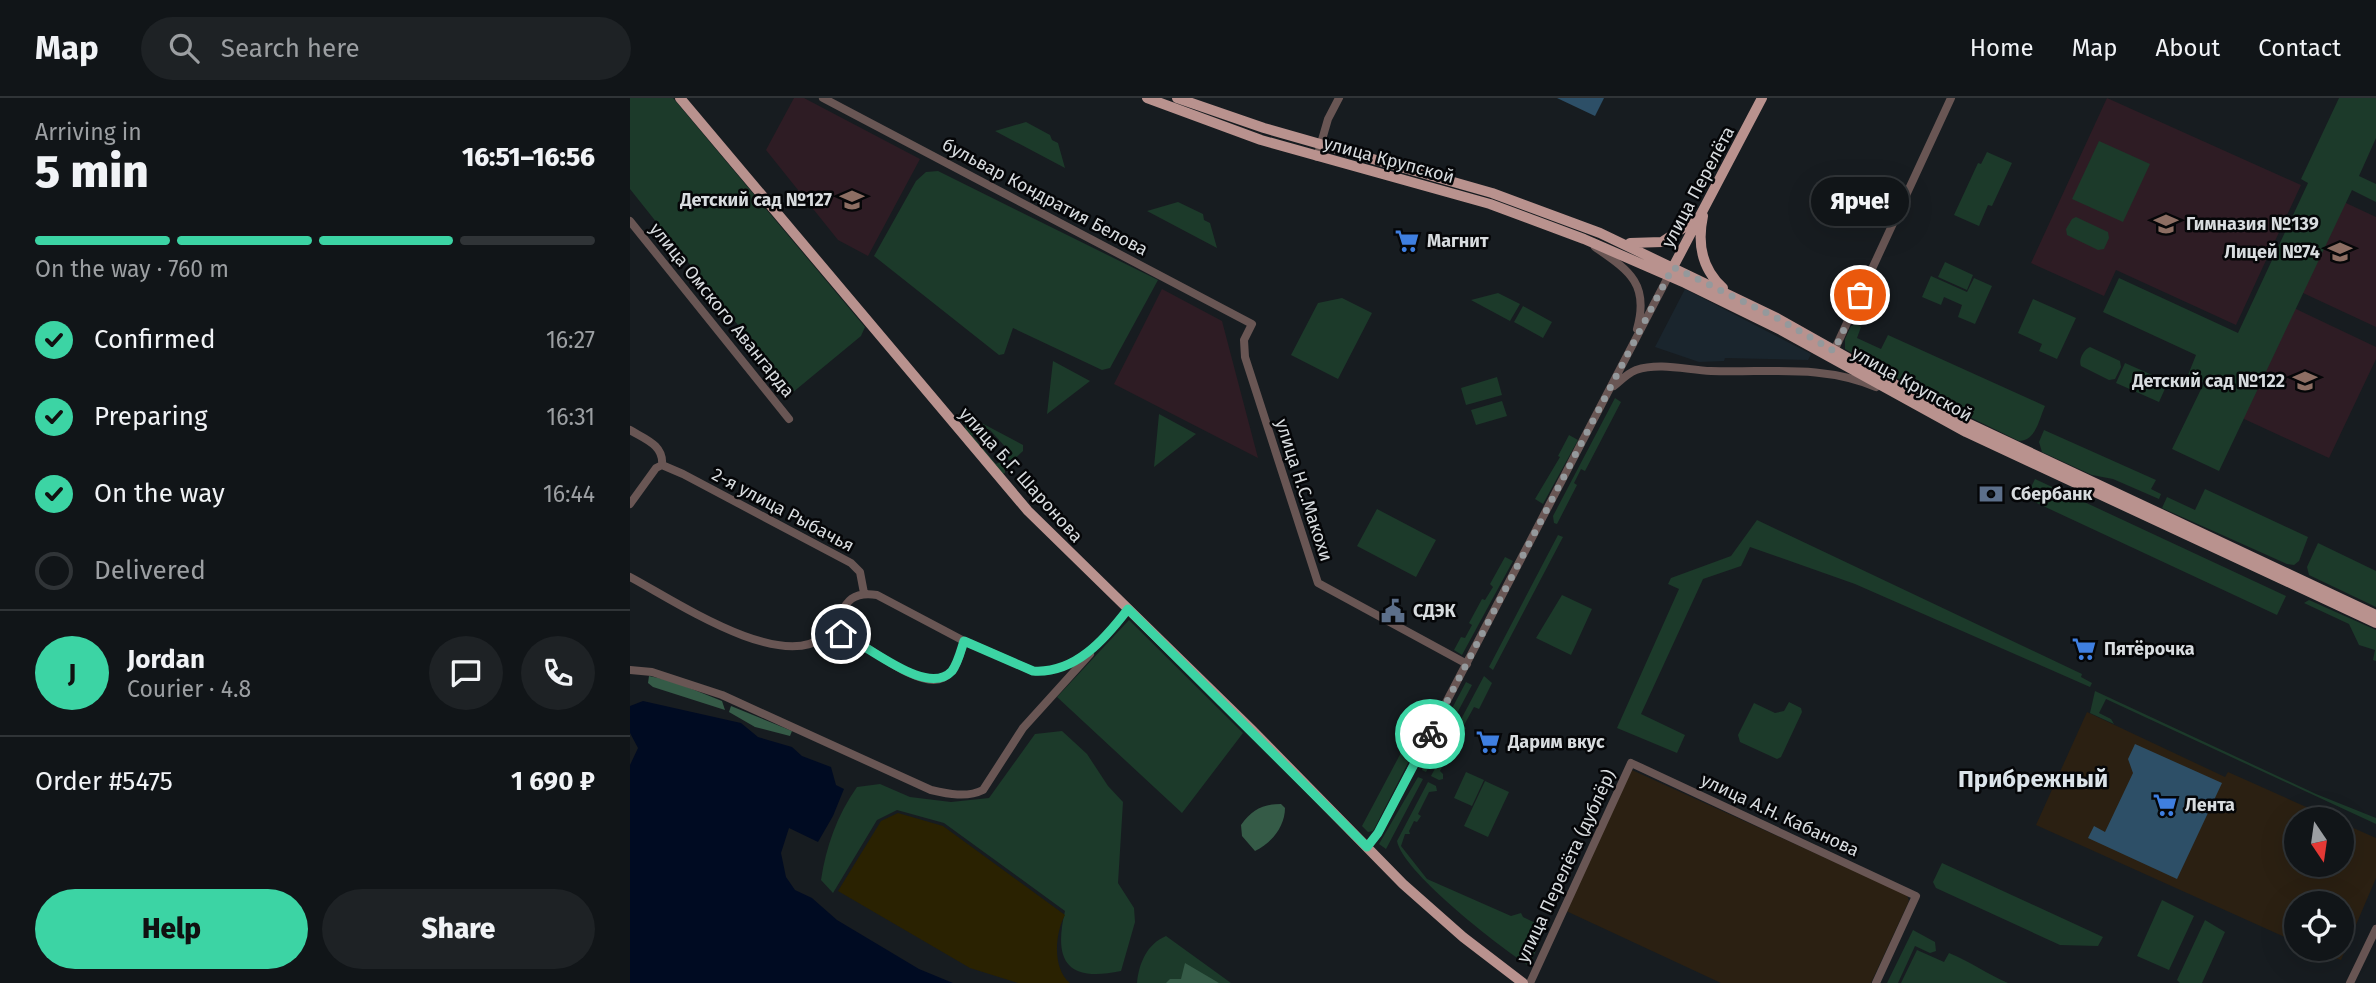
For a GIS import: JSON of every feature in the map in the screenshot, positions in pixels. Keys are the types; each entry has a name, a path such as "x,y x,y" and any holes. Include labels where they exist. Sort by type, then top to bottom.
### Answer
{"main road":[{"name":"улица Б.Г. Шаронова","path":"680,98 1014,497 1403,884 1463,937 1523,983"},
{"name":"улица Крупской","path":"1147,98 1212,123 1317,156 1490,204 1584,239 1782,330 1891,393 1966,432 2376,623"},
{"name":"улица Крупской","path":"1177,98 1264,128 1492,192 1620,242 1730,295 1946,413 2376,615"},
{"name":"улица Перелёта","path":"1668,277 1762,98"},
{"path":"1620,242 1662,242 1685,228 1704,208"},
{"path":"1704,208 1701,235 1703,261 1713,279 1730,295"}],"street":[{"name":"бульвар Кондратия Белова","path":"824,98 1252,324"},
{"path":"1317,156 1339,98"},
{"path":"1834,351 1951,98"},
{"name":"улица Омского Авангарда","path":"630,221 789,419"},
{"path":"1584,239 1621,264 1637,284 1641,310 1633,342"},
{"name":"улица Перелёта","path":"1367,847 1378,833 1668,277"},
{"name":"улица Н.С.Макохи","path":"1252,324 1244,340 1245,357 1318,583 1467,664"},
{"path":"1609,390 1637,370 1665,367 1714,371 1820,371 1860,380 1891,393"},
{"path":"630,430 657,446 661,452 662,465 656,468 630,504"},
{"name":"2-я улица Рыбачья","path":"662,465 671,467 834,552 860,572 864,593"},
{"path":"630,577 730,630 769,644 801,646 823,638 852,597 864,593 877,596 964,641 1033,671 1052,670 1094,649"},
{"path":"630,670 652,672 722,695 931,790 951,794 974,794 983,790 1023,728 1128,609"},
{"path":"830,630 852,639 910,673 933,680 942,678 955,667 964,641"},
{"name":"улица А.Н. Кабанова","path":"1631,763 1916,896 1877,983"},
{"name":"улица Перелёта (дублёр)","path":"1530,983 1631,763"},
{"path":"2350,983 2376,929"}],"shaded area":[{"name":"Детский сад №127","path":"794,98 804,98 920,159 868,256 838,240 766,150"},
{"name":"Гимназия №139","path":"2107,98 2301,185 2236,325 2116,270 2104,296 2031,263"},
{"name":"Лицей №74","path":"2331,196 2376,217 2376,327 2288,286"},
{"path":"1162,289 1222,321 1258,458 1114,384"},
{"path":"1685,289 1811,354 1808,360 1725,358 1724,361 1699,362 1655,347"},
{"name":"Детский сад №122","path":"2281,302 2376,347 2376,359 2329,458 2229,412"},
{"path":"2087,712 2225,777 2228,772 2306,807 2284,807 2284,877 2354,877 2354,828 2376,838 2376,878 2354,930 2354,891 2284,891 2284,937 2036,825"},
{"path":"1632,770 1907,895 1909,901 1871,983 1721,983 1564,910"}],"green space":[{"path":"630,98 673,98 865,327 861,336 792,393 630,189"},
{"path":"2339,98 2376,98 2376,138 2359,176 2376,184 2376,202 2352,190 2219,471 2172,449 2204,383 2188,375 2196,355 2103,312 2119,278 2238,333 2308,183 2301,179"},
{"path":"1026,122 1050,135 1052,140 1058,143 1065,168 995,131"},
{"path":"2099,141 2150,164 2123,222 2072,199"},
{"path":"1987,152 2012,163 1992,206 1988,205 1979,226 1954,215 1978,163 1981,164"},
{"path":"938,171 1158,280 1110,368 1102,370 1013,328 1004,354 999,355 874,256 916,181 926,172"},
{"path":"1178,202 1203,214 1204,220 1210,223 1217,248 1147,211"},
{"path":"2076,217 2108,232 2109,238 2104,249 2098,250 2067,235 2066,229"},
{"path":"1945,262 1973,275 1967,290 1938,277"},
{"path":"1931,276 1967,292 1974,278 1992,286 1975,324 1958,317 1962,305 1944,297 1941,305 1922,297"},
{"path":"1498,293 1520,304 1510,321 1471,300"},
{"path":"1342,298 1372,313 1338,379 1291,355 1318,303"},
{"path":"2033,299 2076,318 2057,359 2039,351 2042,344 2018,333"},
{"path":"1523,306 1552,322 1543,338 1514,322"},
{"path":"1857,324 1861,327 1857,338 1881,349 1888,335 2045,406 2033,433 2025,440 2019,441 1951,408 1845,349 1845,339 1851,326"},
{"path":"2090,347 2120,361 2121,367 2115,379 2109,380 2081,366 2082,355"},
{"path":"1053,361 1090,381 1047,414"},
{"path":"2125,363 2168,382 2159,402 2116,383"},
{"path":"1497,377 1502,395 1466,405 1461,388"},
{"path":"1615,398 1621,402 1585,471 1581,469 1574,483 1577,485 1557,524 1554,523 1553,516"},
{"path":"1502,401 1507,416 1476,425 1471,410"},
{"path":"1159,414 1196,434 1154,467"},
{"path":"974,419 1023,445 1023,451 1011,462 1007,458 1010,452 990,430 981,428 972,435 996,464 1000,462 1005,467 1005,473 1002,474 965,429 966,422"},
{"path":"2044,430 2156,480 2151,489 2161,494 2159,499 2113,479 2092,475 2042,452 2039,442"},
{"path":"1569,435 1578,440 1543,504 1535,499 1560,457 1558,456"},
{"path":"2035,479 2286,596 2277,615 2026,498"},
{"path":"2205,489 2308,537 2299,561 2294,565 2287,564 2162,508 2167,497 2195,510"},
{"path":"1377,509 1436,540 1416,577 1357,546"},
{"path":"1757,520 2082,674 2081,677 2092,683 2090,687 1855,584 1750,547 1741,566 1703,579 1641,714 1685,735 1677,753 1617,728 1679,589 1668,584 1671,578 1731,556"},
{"path":"1558,535 1563,537 1493,670 1489,667"},
{"path":"2318,543 2376,571 2376,607 2309,575 2307,567"},
{"path":"1505,557 1513,561 1462,655 1454,650 1461,637 1465,638 1472,625 1469,623 1482,599 1485,600 1493,587 1490,584"},
{"path":"1562,595 1592,609 1571,655 1536,638"},
{"path":"2309,600 2376,630 2376,661 2373,660 2375,650 2359,645 2349,624 2304,603"},
{"path":"1129,620 1243,733 1182,813 1057,697"},
{"path":"649,676 672,681 722,701 725,710 653,687 648,683"},
{"path":"1484,676 1492,683 1479,709 1474,707 1463,727 1466,728 1440,771 1443,779 1439,780 1431,776"},
{"path":"1466,682 1472,685 1445,736 1442,735 1435,749 1438,751 1426,772 1422,770 1422,765"},
{"path":"2095,691 2348,807 2339,807 2106,699 2099,713 2111,719 2114,724 2090,713"},
{"path":"1789,702 1801,708 1802,712 1781,757 1777,759 1740,742 1738,735 1754,703 1775,713 1784,711"},
{"path":"731,706 792,731 790,736 755,727 729,712"},
{"path":"1425,707 1431,710 1427,726 1373,831 1368,832 1362,826 1412,732 1415,733 1422,720 1419,717"},
{"path":"1062,731 1087,754 1108,786 1123,802 1118,883 1134,908 1135,922 1121,971 1102,974 1075,970 1063,954 1061,942 1065,911 944,823 897,810 877,820 833,893 821,880 833,832 857,787 880,784 910,797 951,802 989,798 1035,734"},
{"path":"1466,772 1484,780 1472,806 1454,798"},
{"path":"1418,777 1423,779 1386,849 1379,844"},
{"path":"1485,781 1509,792 1488,837 1464,826"},
{"path":"1428,782 1436,786 1437,791 1429,792 1418,814 1421,816 1417,822 1414,821 1410,834 1405,834 1401,846 1427,879 1511,916 1521,913 1523,917 1546,928 1529,966 1453,907 1416,871 1403,854 1397,841"},
{"path":"1281,804 1285,808 1280,827 1272,839 1255,851 1242,836 1241,825 1258,809"},
{"path":"2354,809 2376,818 2376,824 2354,814"},
{"path":"1942,863 2103,937 2098,946 2060,945 1936,888 1933,882"},
{"path":"2162,900 2194,916 2169,970 2137,956"},
{"path":"2205,920 2225,932 2202,983 2180,983 2177,980"},
{"path":"1913,930 1935,942 1936,951 1930,953 1915,946 1898,983 1887,983"},
{"path":"1166,936 1231,983 1137,983 1145,955 1159,939"},
{"path":"1917,950 1944,962 1949,953 2008,983 1901,983"},
{"path":"1185,963 1219,983 1166,983 1170,979 1181,979"}],"sand":[{"path":"898,813 943,826 1065,915 1059,931 1057,950 1060,969 1070,983 1018,983 970,968 838,891 881,821"}],"water":[{"path":"643,701 741,723 758,737 792,747 802,756 831,767 836,785 844,789 833,816 818,842 789,828 781,853 786,877 795,890 812,898 837,920 919,969 953,983 630,983 630,765 638,748 630,733 630,706"}],"building":[{"path":"1557,98 1604,98 1595,116"},
{"name":"Лента","path":"2135,744 2222,783 2177,879 2088,838 2094,826 2105,832 2133,773 2128,759"}],"way so far":[{"path":"1430,734 1673,267 1777,318 1834,351 1860,295"}],"place":[{"name":"Детский сад №127","path":"852,200"},
{"name":"Гимназия №139","path":"2166,224"},
{"name":"Магнит","path":"1407,241"},
{"name":"Лицей №74","path":"2340,252"},
{"name":"Ярче!","path":"1860,295"},
{"name":"Детский сад №122","path":"2305,381"},
{"name":"Сбербанк","path":"1991,494"},
{"name":"СДЭК","path":"1393,611"},
{"name":"Пятёрочка","path":"2084,649"},
{"name":"Дарим вкус","path":"1488,742"},
{"name":"Лента","path":"2165,805"}],"district":[{"name":"Прибрежный","path":"2033,779"}],"route":[{"path":"841,634 921,678 933,680 950,673 955,667 964,641 1033,671 1043,672 1094,649 1128,609 1367,847 1378,833 1430,734"}]}
